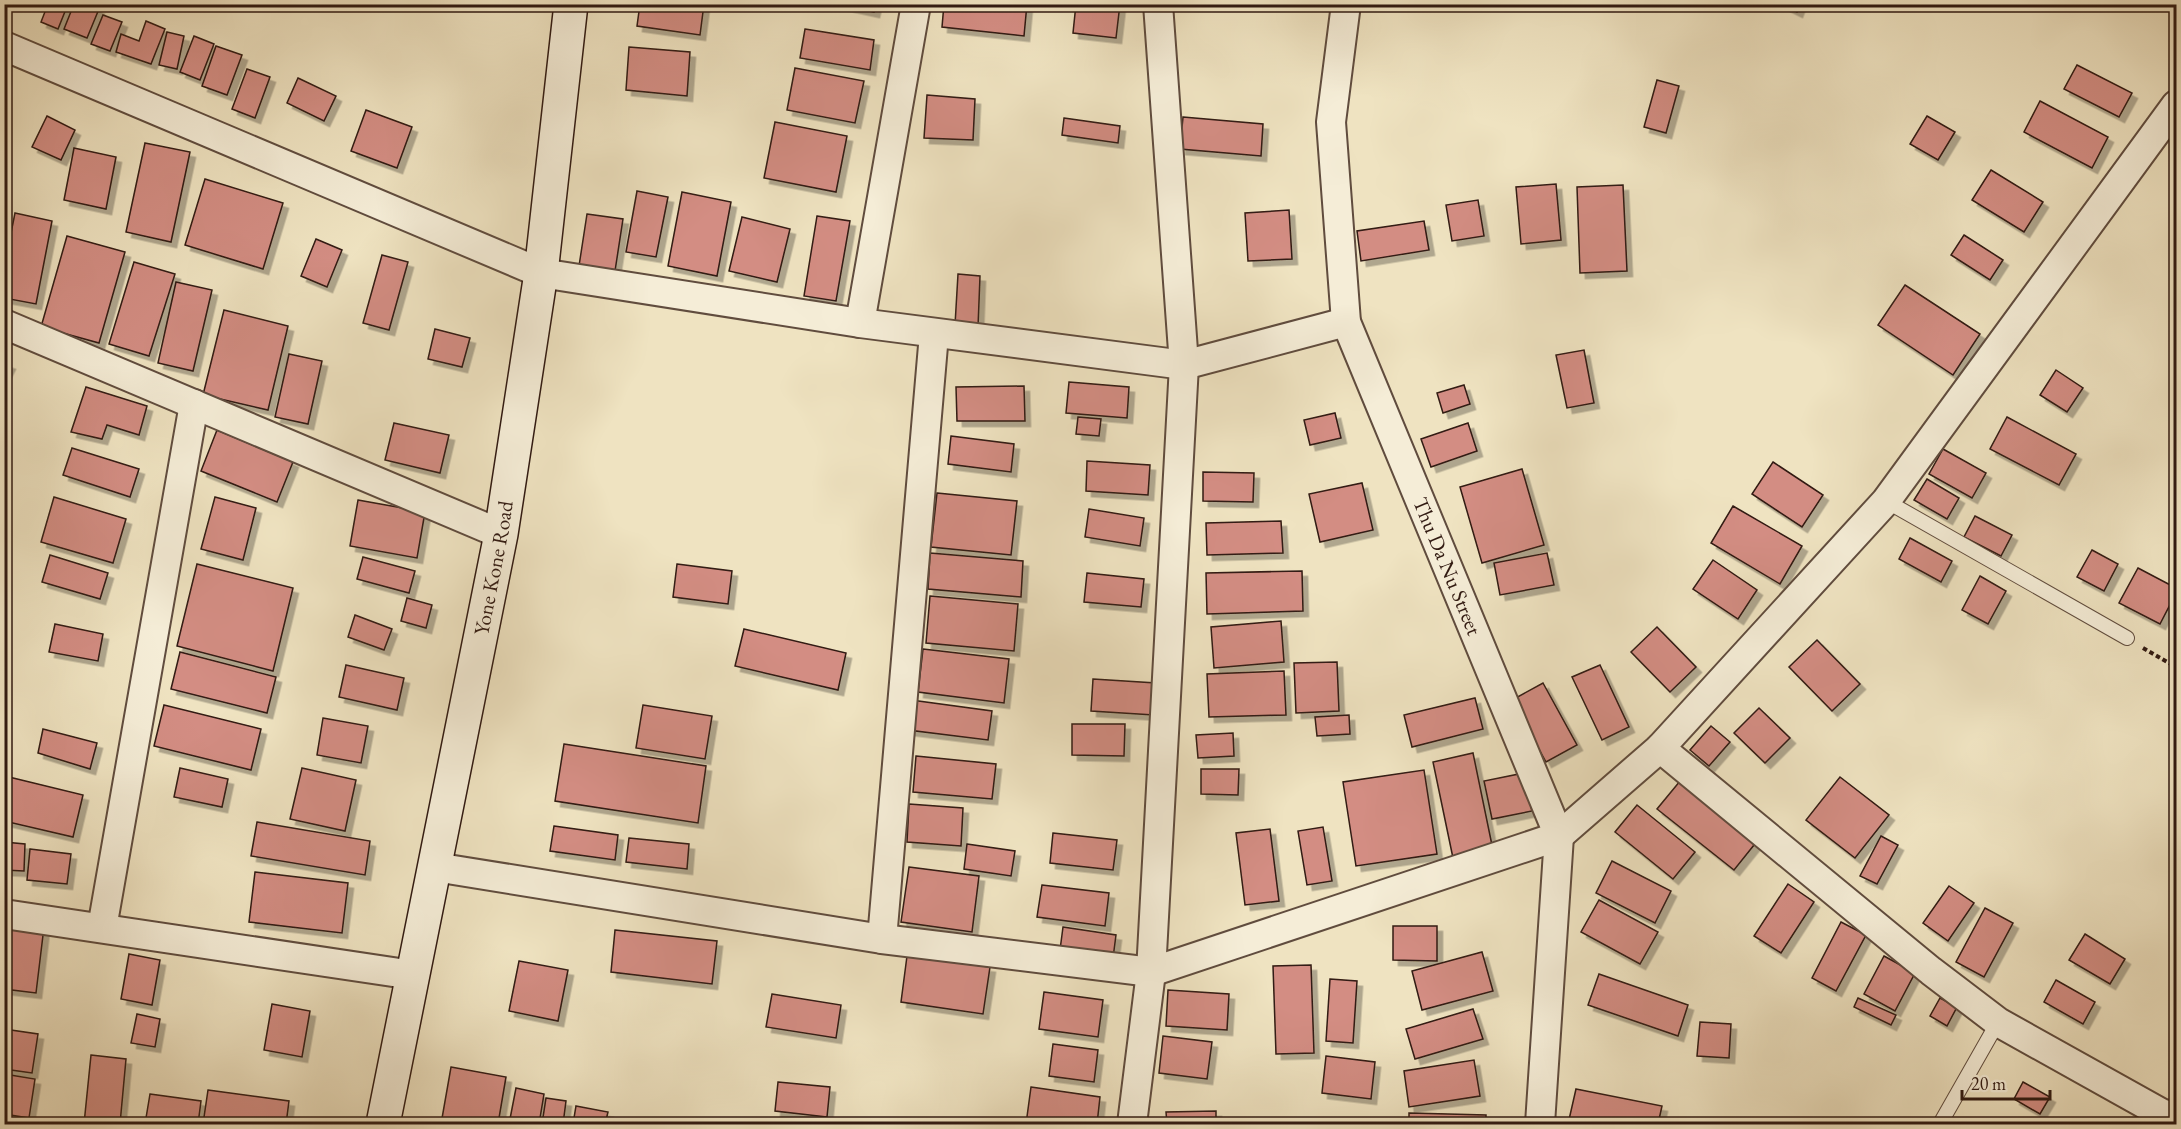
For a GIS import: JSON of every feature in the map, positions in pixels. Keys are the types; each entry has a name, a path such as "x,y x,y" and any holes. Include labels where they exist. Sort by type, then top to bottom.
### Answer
{"street":[{"name":"Yone Kone Road","path":"383,1125 501,534 541,273 571,4"},
{"path":"860,323 916,4"},
{"path":"1132,1125 1151,972 1184,365 1158,4"},
{"name":"Thu Da Nu Street","path":"1346,4 1331,122 1346,322 1559,836 1540,1125"},
{"path":"4,46 541,273 934,334 1184,365 1346,322"},
{"path":"435,867 882,939 1151,972 1559,836 1659,748 1886,501 2176,105"},
{"path":"4,324 501,534"},
{"path":"882,939 934,334"},
{"path":"102,928 194,404"},
{"path":"1659,748 1931,972 1998,1022 2151,1107 2176,1118"},
{"path":"4,914 413,975"}],"lane":[{"path":"1886,501 2127,638"},
{"path":"1940,1125 1998,1022"}],"path":[{"path":"2127,638 2176,667"}],"building":[{"path":"48,4 68,4 58,29 41,22"},
{"path":"74,4 88,4 99,9 87,38 64,29"},
{"path":"640,4 704,4 700,35 637,26"},
{"path":"837,4 876,4 874,12"},
{"path":"944,4 1027,4 1024,36 942,27"},
{"path":"1076,4 1120,4 1116,38 1073,33"},
{"path":"1781,4 1800,4 1797,12"},
{"path":"103,15 122,22 110,51 91,44"},
{"path":"146,21 165,29 151,64 116,52 121,34 139,41"},
{"path":"805,29 874,40 870,70 800,58"},
{"path":"167,32 184,36 177,69 159,65"},
{"path":"194,36 214,44 200,80 180,72"},
{"path":"216,46 242,55 227,95 202,86"},
{"path":"629,47 690,52 687,96 626,90"},
{"path":"2077,65 2132,93 2119,117 2064,89"},
{"path":"795,68 864,81 855,123 787,110"},
{"path":"247,69 270,77 255,118 232,109"},
{"path":"298,78 336,96 324,121 287,103"},
{"path":"1657,80 1679,86 1666,133 1644,127"},
{"path":"927,95 975,99 973,140 924,138"},
{"path":"2040,101 2108,137 2092,168 2024,132"},
{"path":"366,110 412,127 397,168 351,151"},
{"path":"47,116 75,130 61,160 32,147"},
{"path":"1927,116 1955,132 1938,160 1910,144"},
{"path":"1183,117 1263,124 1261,156 1180,149"},
{"path":"1064,118 1120,126 1118,143 1062,135"},
{"path":"775,122 847,136 836,192 764,178"},
{"path":"145,143 190,152 171,242 126,232"},
{"path":"74,148 116,157 106,209 64,200"},
{"path":"1991,170 2043,202 2024,232 1972,200"},
{"path":"205,179 283,203 263,269 185,245"},
{"path":"1556,184 1561,240 1521,244 1516,187"},
{"path":"1623,185 1627,271 1580,273 1577,187"},
{"path":"637,191 668,197 656,257 626,252"},
{"path":"682,192 731,202 717,276 668,266"},
{"path":"1478,200 1484,236 1452,241 1446,205"},
{"path":"1289,210 1292,259 1248,261 1245,213"},
{"path":"15,213 52,221 36,304 4,298 4,268"},
{"path":"587,214 623,219 615,271 579,266"},
{"path":"817,216 850,221 836,301 804,296"},
{"path":"742,217 790,229 777,282 729,271"},
{"path":"1424,221 1429,250 1361,261 1357,231"},
{"path":"1964,235 2003,260 1990,280 1951,255"},
{"path":"67,236 125,252 99,343 41,327"},
{"path":"316,239 342,250 327,287 301,276"},
{"path":"382,255 408,262 389,330 363,323"},
{"path":"134,262 175,274 149,356 109,344"},
{"path":"958,274 980,276 978,327 955,325"},
{"path":"176,282 212,290 193,371 158,363"},
{"path":"1905,285 1980,334 1953,375 1878,325"},
{"path":"224,310 288,326 268,410 203,395"},
{"path":"435,329 470,338 462,367 428,359"},
{"path":"1584,350 1594,403 1567,408 1556,355"},
{"path":"289,354 322,361 308,424 275,417"},
{"path":"4,362 10,364 4,376"},
{"path":"2056,370 2083,388 2067,412 2040,395"},
{"path":"1069,382 1129,387 1127,418 1066,413"},
{"path":"1464,385 1470,404 1443,413 1437,393"},
{"path":"1024,386 1025,421 957,421 956,387"},
{"path":"86,387 147,406 139,435 107,425 102,439 71,432"},
{"path":"1335,413 1341,438 1310,445 1304,420"},
{"path":"1078,417 1101,419 1099,436 1076,434"},
{"path":"2007,417 2076,454 2059,485 1990,449"},
{"path":"394,423 449,435 440,473 385,460"},
{"path":"1468,423 1477,451 1431,467 1421,439"},
{"path":"217,430 293,462 277,502 201,471"},
{"path":"951,436 1014,444 1011,472 948,464"},
{"path":"72,448 139,469 130,497 63,475"},
{"path":"1943,449 1986,473 1972,498 1929,474"},
{"path":"1087,461 1150,465 1148,495 1086,491"},
{"path":"1773,462 1823,495 1802,527 1752,494"},
{"path":"1522,469 1544,545 1482,563 1460,487"},
{"path":"1203,472 1254,473 1253,502 1203,501"},
{"path":"1927,479 1959,498 1947,519 1914,500"},
{"path":"1362,483 1373,530 1320,542 1309,494"},
{"path":"937,493 1017,501 1011,555 931,547"},
{"path":"54,497 126,519 113,563 41,542"},
{"path":"215,497 256,508 243,560 201,549"},
{"path":"358,500 425,512 417,558 350,546"},
{"path":"1733,506 1802,546 1780,584 1711,543"},
{"path":"1089,509 1144,518 1140,546 1085,537"},
{"path":"1975,516 2012,535 2001,556 1964,537"},
{"path":"1281,521 1283,553 1207,555 1206,523"},
{"path":"1910,538 1952,561 1941,582 1899,559"},
{"path":"2092,550 2118,564 2104,591 2077,577"},
{"path":"930,553 1023,561 1021,597 928,589"},
{"path":"1547,553 1554,585 1500,595 1494,563"},
{"path":"50,555 108,573 100,599 42,582"},
{"path":"363,557 415,571 409,593 357,579"},
{"path":"1713,560 1757,590 1738,619 1693,589"},
{"path":"197,564 293,588 273,671 177,646"},
{"path":"677,564 732,571 728,604 673,597"},
{"path":"2138,568 2176,588 2176,593 2160,624 2119,603"},
{"path":"1302,571 1303,611 1207,614 1206,573"},
{"path":"1087,573 1144,579 1141,607 1084,602"},
{"path":"1980,576 2006,591 1988,624 1962,610"},
{"path":"930,596 1018,604 1014,651 926,643"},
{"path":"407,598 432,605 426,628 401,621"},
{"path":"355,615 392,629 384,650 348,637"},
{"path":"1281,621 1284,662 1214,668 1211,627"},
{"path":"55,624 103,634 98,661 49,652"},
{"path":"1657,627 1696,667 1670,692 1631,652"},
{"path":"744,629 846,653 838,690 735,666"},
{"path":"1817,640 1860,684 1832,711 1789,667"},
{"path":"923,649 1009,659 1004,703 918,692"},
{"path":"180,652 276,677 267,713 171,689"},
{"path":"1337,662 1339,711 1296,713 1294,663"},
{"path":"346,665 404,678 397,710 339,697"},
{"path":"1600,665 1629,727 1602,740 1572,677"},
{"path":"1284,671 1286,715 1209,717 1207,674"},
{"path":"1093,679 1156,683 1154,715 1091,711"},
{"path":"1543,683 1577,745 1546,762 1512,700"},
{"path":"1475,698 1483,729 1412,747 1404,715"},
{"path":"911,700 992,711 988,740 908,730"},
{"path":"164,705 261,729 251,770 154,746"},
{"path":"643,705 712,716 705,759 636,748"},
{"path":"1759,708 1790,738 1765,763 1734,733"},
{"path":"1349,715 1350,734 1317,736 1315,717"},
{"path":"323,718 368,726 361,763 317,755"},
{"path":"1072,724 1125,724 1124,756 1072,755"},
{"path":"1711,726 1730,742 1709,766 1690,750"},
{"path":"43,729 97,743 90,769 38,753"},
{"path":"1233,733 1234,756 1198,758 1196,735"},
{"path":"564,744 706,766 698,823 555,801"},
{"path":"1473,753 1493,850 1453,858 1433,762"},
{"path":"916,756 996,764 992,799 913,792"},
{"path":"180,768 228,779 222,807 174,797"},
{"path":"302,768 356,780 345,831 290,819"},
{"path":"1201,769 1239,769 1238,795 1201,794"},
{"path":"1424,770 1437,854 1356,866 1343,782"},
{"path":"1524,773 1532,811 1492,819 1484,781"},
{"path":"1685,775 1762,835 1734,870 1657,809"},
{"path":"9,777 83,795 73,837 4,821 4,798"},
{"path":"1840,777 1889,815 1855,858 1806,820"},
{"path":"909,804 963,808 961,846 907,842"},
{"path":"1637,805 1695,852 1673,879 1615,832"},
{"path":"257,822 370,841 365,875 251,856"},
{"path":"554,826 618,835 615,860 550,851"},
{"path":"1323,827 1332,881 1307,885 1298,831"},
{"path":"1270,829 1279,901 1245,905 1236,833"},
{"path":"1053,833 1117,840 1113,870 1050,863"},
{"path":"1881,836 1898,845 1877,884 1860,876"},
{"path":"629,838 689,844 687,869 626,862"},
{"path":"4,842 25,844 24,871 4,870"},
{"path":"967,844 1015,851 1011,876 964,869"},
{"path":"30,849 71,854 67,884 27,880"},
{"path":"1612,861 1671,891 1655,923 1596,893"},
{"path":"909,867 979,876 972,932 901,922"},
{"path":"255,872 348,883 342,933 249,922"},
{"path":"1788,884 1814,902 1781,953 1754,936"},
{"path":"1042,885 1109,893 1105,926 1037,917"},
{"path":"1949,886 1974,903 1948,941 1923,923"},
{"path":"1599,900 1658,932 1640,964 1581,932"},
{"path":"1985,908 2013,923 1984,977 1956,962"},
{"path":"1841,922 1866,935 1836,991 1812,978"},
{"path":"11,923 44,927 36,993 4,989"},
{"path":"1393,926 1437,926 1437,961 1393,960"},
{"path":"1063,927 1116,935 1113,958 1060,950"},
{"path":"615,930 717,941 712,984 611,972"},
{"path":"2085,934 2125,959 2110,984 2069,960"},
{"path":"1482,952 1493,991 1422,1010 1412,971"},
{"path":"129,954 160,960 152,1005 121,999"},
{"path":"907,956 990,967 983,1014 901,1002"},
{"path":"1884,956 1915,973 1895,1011 1864,994"},
{"path":"519,961 568,970 558,1021 509,1011"},
{"path":"1311,965 1314,1053 1276,1054 1273,966"},
{"path":"1599,974 1688,1005 1678,1036 1588,1005"},
{"path":"1330,979 1357,981 1353,1043 1326,1041"},
{"path":"2056,980 2095,1002 2083,1024 2044,1002"},
{"path":"1168,990 1229,994 1227,1030 1166,1026"},
{"path":"1044,992 1103,1000 1098,1037 1039,1029"},
{"path":"772,994 841,1005 836,1038 766,1027"},
{"path":"1858,998 1896,1015 1891,1025 1854,1007"},
{"path":"1940,998 1957,1007 1947,1026 1930,1016"},
{"path":"272,1004 310,1011 302,1057 264,1050"},
{"path":"1473,1009 1483,1039 1415,1059 1406,1029"},
{"path":"137,1014 160,1019 155,1047 131,1043"},
{"path":"1700,1022 1731,1024 1729,1058 1697,1056"},
{"path":"4,1029 38,1034 32,1073 4,1069"},
{"path":"1163,1036 1212,1042 1207,1079 1159,1073"},
{"path":"1053,1044 1098,1050 1094,1082 1049,1076"},
{"path":"91,1055 126,1059 120,1124 84,1124"},
{"path":"1326,1056 1375,1062 1371,1099 1322,1093"},
{"path":"1474,1060 1480,1096 1409,1107 1404,1071"},
{"path":"451,1067 506,1077 498,1124 441,1124"},
{"path":"4,1074 35,1079 29,1118 4,1114"},
{"path":"778,1082 830,1087 827,1117 775,1111"},
{"path":"2023,1082 2050,1097 2040,1114 2014,1099"},
{"path":"1031,1087 1100,1097 1097,1124 1026,1124"},
{"path":"516,1088 544,1094 539,1124 509,1124"},
{"path":"1576,1089 1662,1106 1658,1124 1568,1124"},
{"path":"208,1090 289,1101 286,1124 203,1124"},
{"path":"150,1094 201,1101 198,1124 145,1124"},
{"path":"546,1098 566,1101 563,1124 542,1124"},
{"path":"576,1106 608,1112 605,1124 573,1124"},
{"path":"1216,1111 1216,1124 1167,1124 1166,1112"},
{"path":"1409,1113 1486,1115 1486,1124 1409,1124"}]}
